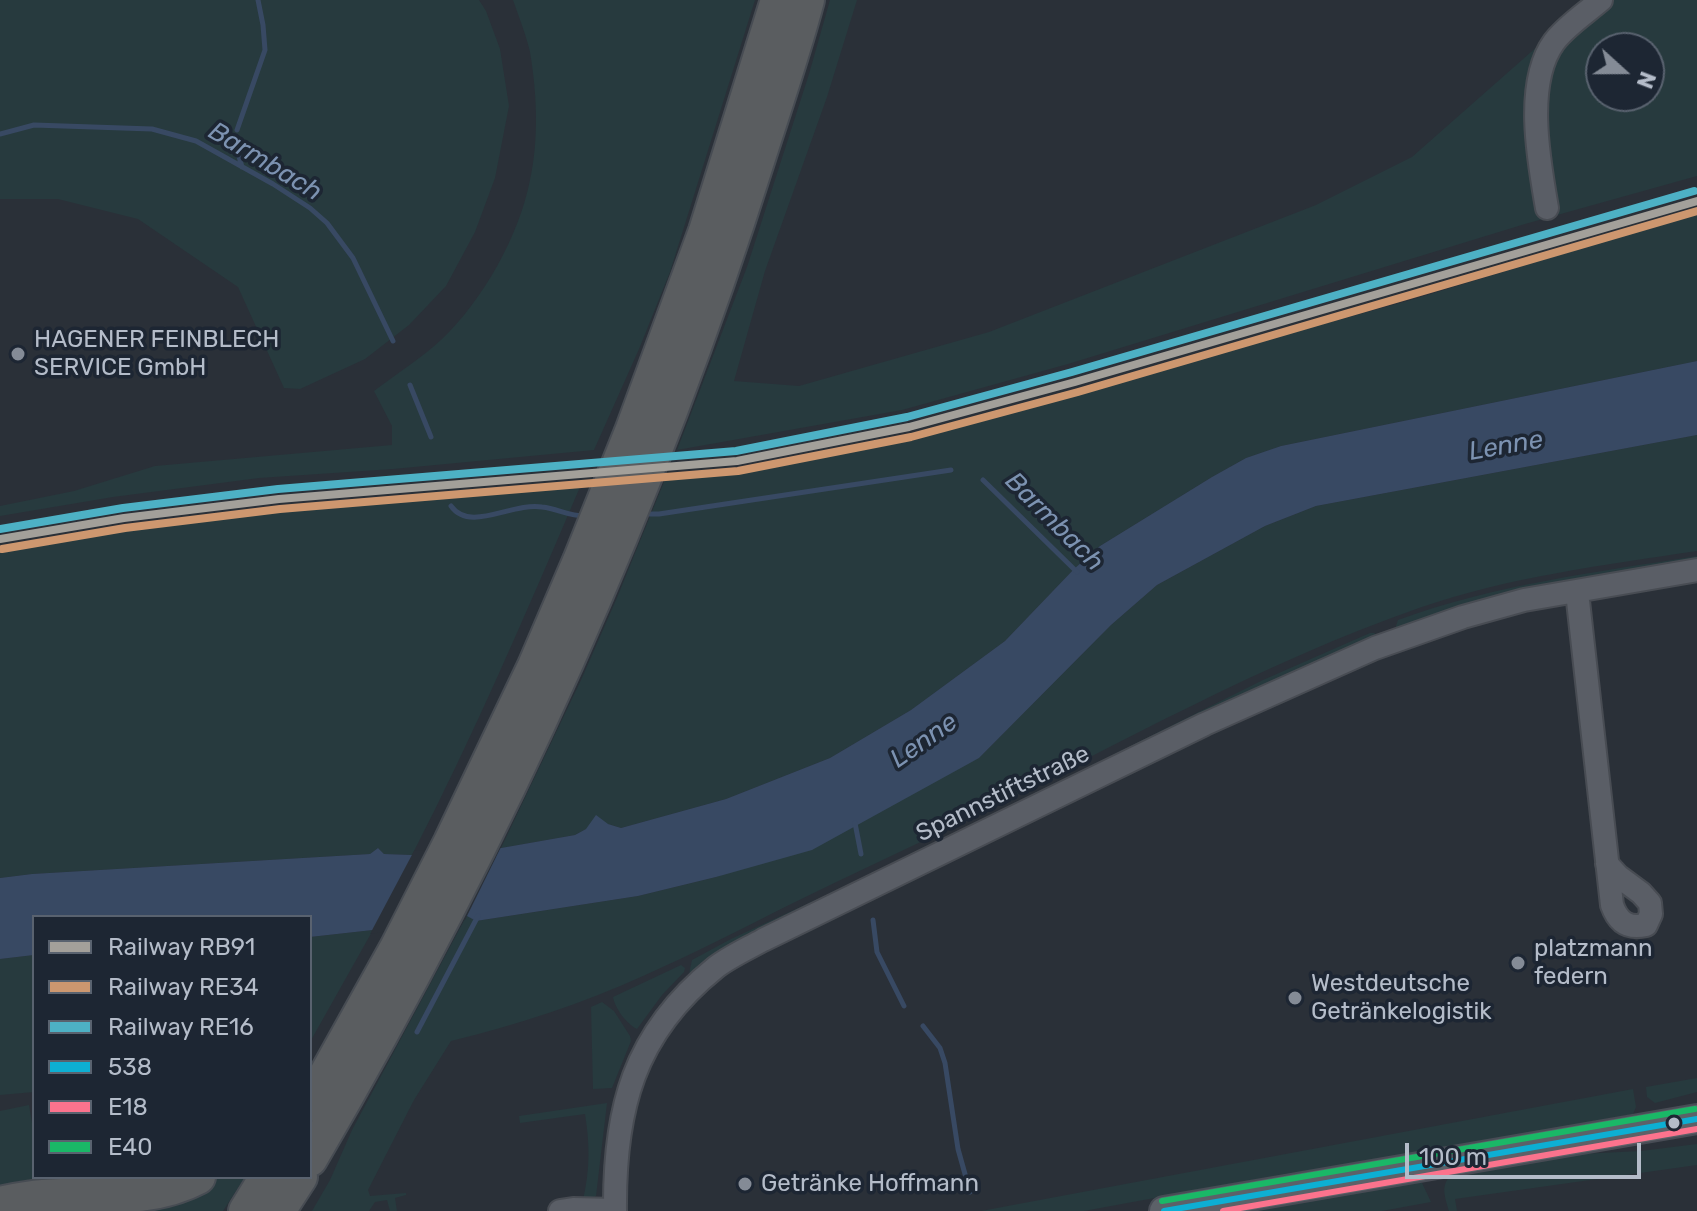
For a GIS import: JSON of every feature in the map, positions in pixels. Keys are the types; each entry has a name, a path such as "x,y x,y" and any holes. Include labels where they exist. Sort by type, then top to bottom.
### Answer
{"highway":[{"path":"324,1078 428,948 545,711 603,579 778,0"},
{"path":"312,1147 324,1078 397,948 451,842 535,666 580,561 649,428 733,237 807,0"},
{"path":"0,1204 43,1197 140,1195 194,1179"},
{"path":"246,1211 266,1179"},
{"path":"278,1211 299,1179"},
{"path":"17,1211 42,1208 67,1211"}],"main road":[{"path":"1164,1211 1697,1119"}],"street":[{"path":"1547,208 1536,144 1540,74 1554,42 1601,0"},
{"name":"Spannstiftstraße","path":"560,1211 615,1210 620,1126 639,1062 658,1029 687,993 717,966 775,934 1205,724 1375,648 1463,617 1524,600 1697,570"},
{"path":"1577,592 1607,864"}],"green space":[{"path":"0,0 479,0 500,49 509,106 495,178 475,232 446,286 409,325 365,359 300,389 284,388 238,287 138,219 58,199 0,199"},
{"path":"513,0 755,0 670,272 594,450 259,478 0,516 0,506 74,491 155,466 392,445 392,426 374,391 434,346 472,306 508,245 525,201 535,149 535,100 530,52"},
{"path":"830,0 857,0 827,97 765,271 734,381 799,386 989,332 1316,205 1412,157 1590,0 1697,0 1697,176 1525,224 1068,364 902,410 677,450 747,267"},
{"path":"1697,213 1697,361 1281,446 1246,458 1100,546 1005,641 911,710 830,758 726,799 621,828 608,824 575,835 501,848 581,680 666,477 745,468 911,441 1411,300"},
{"path":"1697,435 1697,551 1556,573 1487,588 1361,629 1192,705 972,817 662,968 548,1013 451,1041 414,1100 368,1190 370,1196 406,1193 395,1198 397,1211 390,1211 387,1200 375,1202 369,1211 312,1211 467,915 476,921 638,896 716,877 979,758 1111,625 1157,585 1265,526 1316,506"},
{"path":"580,487 478,719 412,855 384,854 378,848 370,854 0,878 0,552 41,543 236,515"},
{"path":"1697,556 1697,562 1394,632 1398,620 1471,597"},
{"path":"1370,633 1381,637 741,943 622,1085 619,1083 641,1033 659,1006 689,974 692,960 1263,680"},
{"path":"373,930 312,1038 312,937"},
{"path":"32,955 32,1092 0,1095 0,959"},
{"path":"681,965 685,968 684,972 637,1029 629,1024 613,997"},
{"path":"602,1002 614,1011 631,1041 612,1088 593,1089 591,1007"},
{"path":"1697,1078 1697,1092 1655,1103 1647,1097 1646,1087"},
{"path":"1633,1089 1636,1107 1633,1114 1084,1211 981,1211"},
{"path":"607,1103 596,1196 583,1200 588,1157 585,1114 520,1123 519,1116"},
{"path":"29,1105 32,1179 35,1179 0,1188 0,1111"},
{"path":"1697,1144 1697,1165 1455,1199 1457,1211 1449,1211 1445,1196 1445,1183 1451,1175 1559,1155 1641,1151"},
{"path":"212,1179 244,1179 223,1211 84,1211 198,1186"},
{"path":"1410,1179 1422,1183 1431,1202 1382,1211 1239,1211"}],"water":[{"name":"Lenne","path":"1697,361 1697,435 1316,506 1265,526 1157,585 1111,625 979,758 812,850 638,896 476,921 467,916 312,937 312,915 32,915 32,955 0,959 0,878 370,854 378,848 384,854 412,855 501,848 575,835 586,829 596,815 608,824 621,828 726,799 830,758 911,710 1005,641 1100,546 1246,458 1281,446"}],"pier":[{"path":"503,843 465,920 370,934 414,851"}],"waterway":[{"path":"237,130 265,50 258,0"},
{"name":"Barmbach","path":"0,134 34,125 152,129 196,141 273,184 327,223 353,258 393,341"},
{"path":"238,153 242,167"},
{"name":"Barmbach","path":"410,385 431,437"},
{"name":"Barmbach","path":"644,514 951,470"},
{"name":"Barmbach","path":"983,480 1077,572"},
{"name":"Barmbach","path":"451,506 459,514 469,517 530,507 586,516"},
{"path":"855,823 861,854"},
{"path":"417,1032 478,916"},
{"path":"873,920 877,952 904,1006"},
{"path":"923,1026 940,1048 945,1063 958,1149 970,1192"}],"rail line":[{"name":"RE16","path":"0,529 123,508 278,489 736,451 907,417 1694,191"},
{"name":"RB91","path":"0,539 124,518 279,499 737,461 909,427 1075,382 1697,201"},
{"name":"RE34","path":"2,549 125,528 280,509 738,471 911,437 1078,392 1697,211"}],"transit line":[{"name":"E40","path":"1162,1201 1695,1109"},
{"name":"538","path":"1164,1211 1697,1119"},
{"name":"E18","path":"1223,1211 1697,1129"}],"place":[{"name":"HAGENER FEINBLECH SERVICE GmbH","path":"18,354"},
{"name":"platzmann federn","path":"1518,963"},
{"name":"Westdeutsche Getränkelogistik","path":"1295,998"},
{"name":"Getränke Hoffmann","path":"745,1184"}]}
